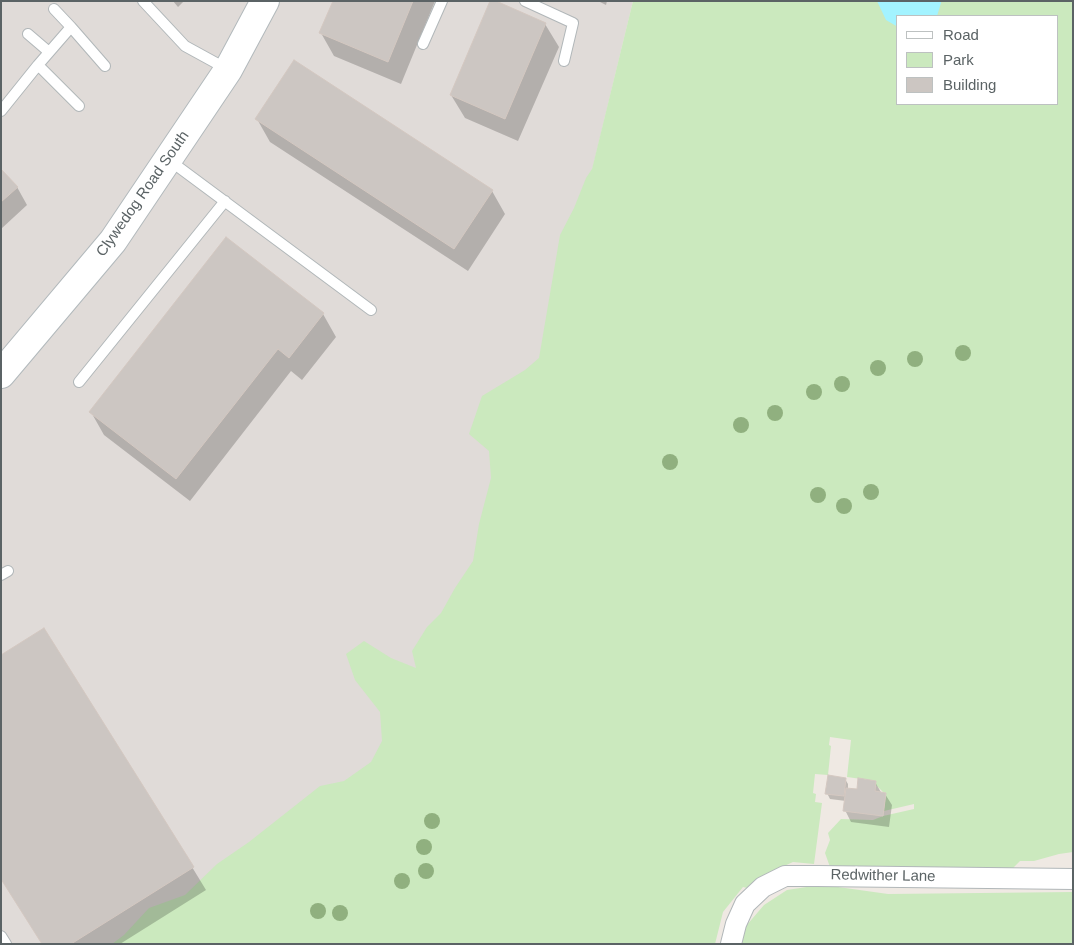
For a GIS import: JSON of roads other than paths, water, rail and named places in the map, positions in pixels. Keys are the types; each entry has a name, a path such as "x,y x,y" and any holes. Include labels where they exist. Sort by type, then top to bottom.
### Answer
{"street":[{"name":"Clywedog Road South","path":"1,374 114,241 228,70 265,1"},
{"name":"Redwither Lane","path":"731,944 736,924 745,904 762,887 786,876 1073,879"}],"lane":[{"path":"143,1 185,46 228,70"},
{"path":"423,44 442,1"},
{"path":"525,1 573,23 564,61"},
{"path":"54,9 105,66"},
{"path":"1,111 70,27"},
{"path":"28,34 49,52"},
{"path":"38,65 79,106"},
{"path":"168,159 372,310"},
{"path":"79,382 225,201"},
{"path":"1,936 6,944"}],"water":[{"path":"877,1 941,1 937,15 896,15 896,26 886,20"}]}
